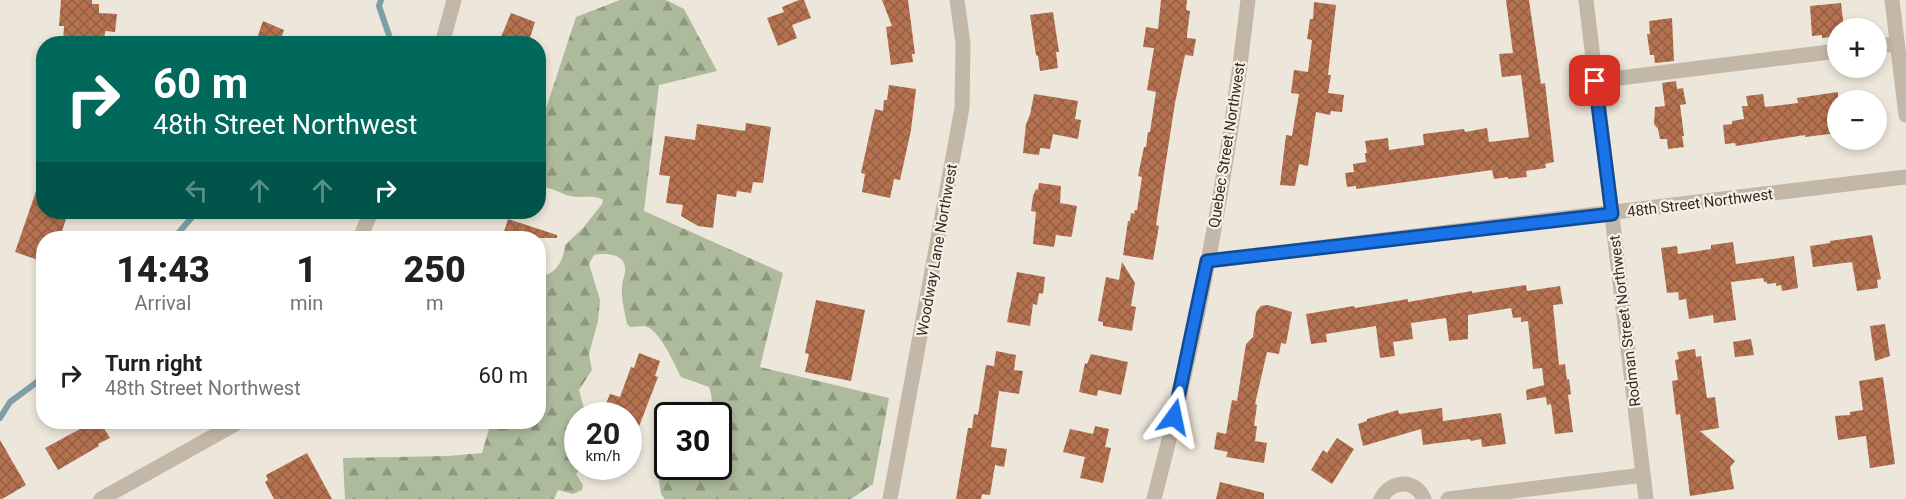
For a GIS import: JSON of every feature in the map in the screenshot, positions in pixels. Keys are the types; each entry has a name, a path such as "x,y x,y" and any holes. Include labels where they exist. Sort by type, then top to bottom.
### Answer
{"street":[{"path":"444,36 454,0"},
{"name":"Woodway Lane Northwest","path":"890,499 962,108 964,51 957,0"},
{"name":"Quebec Street Northwest","path":"1154,499 1207,261 1236,99 1248,0"},
{"name":"Rodman Street Northwest","path":"1586,0 1646,499"},
{"path":"1892,0 1906,116"},
{"path":"1887,45 1897,44"},
{"path":"1595,81 1827,52"},
{"name":"48th Street Northwest","path":"1207,261 1906,177"},
{"path":"101,499 226,429"},
{"path":"1448,499 1643,475"},
{"path":"1382,499 1390,487 1404,484 1418,489 1424,499"}],"green space":[{"path":"620,0 666,0 684,9 717,71 659,85 644,211 783,273 760,367 889,398 873,484 851,499 665,499 661,494 659,480 732,480 732,402 712,402 709,387 681,377 656,334 645,326 630,327 627,324 622,296 624,263 613,255 603,254 594,255 589,264 600,300 598,321 589,354 592,370 579,390 582,402 564,402 564,480 580,480 583,485 582,490 573,494 558,490 554,499 345,499 343,458 482,453 489,429 546,429 546,275 558,266 565,245 583,228 603,200 595,197 570,196 546,188 546,109 576,17"}],"building":[{"path":"61,0 92,0 92,4 99,4 99,13 117,14 115,32 105,31 105,36 63,36 64,26 59,26"},
{"path":"804,0 811,18 792,25 797,38 778,46 767,18 784,12 782,7"},
{"path":"882,0 908,0 915,54 912,54 913,62 891,65 886,27 892,26"},
{"path":"1161,0 1187,0 1186,10 1190,11 1187,38 1196,39 1193,56 1185,55 1175,103 1156,225 1159,226 1153,260 1123,255 1128,221 1130,221 1131,213 1134,214 1137,210 1142,177 1138,176 1148,132 1150,132 1156,92 1147,90 1154,48 1143,47 1146,27 1158,29"},
{"path":"1506,0 1529,0 1541,84 1545,83 1554,162 1545,164 1546,168 1526,171 1527,177 1494,179 1492,170 1356,189 1356,186 1347,187 1345,173 1354,172 1353,164 1366,162 1365,141 1388,138 1389,150 1424,145 1423,134 1464,129 1465,132 1487,128 1489,142 1529,137 1521,75 1502,77 1499,54 1513,53"},
{"path":"1314,2 1336,5 1328,93 1344,95 1342,112 1331,111 1330,115 1316,112 1308,166 1299,164 1295,186 1280,185 1286,135 1292,136 1299,94 1291,93 1294,70 1308,72 1312,40 1307,39 1310,19 1313,19"},
{"path":"1841,3 1843,18 1827,18 1827,37 1822,38 1822,35 1812,36 1810,6"},
{"path":"1053,12 1059,52 1056,52 1058,68 1040,71 1030,15"},
{"path":"511,13 535,22 531,36 501,36"},
{"path":"1672,18 1674,61 1655,63 1654,55 1650,55 1647,34 1650,34 1649,21"},
{"path":"263,21 284,30 282,36 258,36"},
{"path":"1676,81 1677,89 1683,88 1686,104 1680,105 1684,147 1668,149 1667,139 1660,139 1658,129 1654,124 1655,107 1665,106 1662,83"},
{"path":"889,85 916,89 911,130 900,180 894,179 890,198 862,192 865,174 861,173 875,109 883,111"},
{"path":"1034,94 1078,101 1075,119 1081,120 1078,139 1053,134 1050,149 1040,148 1039,155 1023,153 1026,124"},
{"path":"1763,94 1765,107 1798,103 1797,98 1827,94 1827,134 1805,137 1805,135 1736,146 1735,143 1725,144 1723,125 1744,119 1742,106 1748,106 1746,96"},
{"path":"746,123 771,127 763,183 753,182 751,193 737,191 736,197 717,194 713,228 698,226 681,216 683,205 666,203 670,176 659,175 665,136 695,140 697,124 745,131"},
{"path":"1039,183 1061,186 1060,203 1077,206 1071,237 1056,235 1054,247 1033,244 1036,212 1031,211 1033,196 1036,189 1038,190"},
{"path":"36,191 36,219 66,219 62,231 36,231 36,259 15,252"},
{"path":"508,219 545,231 504,231"},
{"path":"546,231 557,235 557,238 546,238"},
{"path":"1872,235 1881,279 1877,280 1878,288 1857,291 1852,262 1813,267 1810,246"},
{"path":"1733,242 1736,264 1794,256 1798,288 1782,291 1781,285 1767,284 1763,278 1731,282 1736,320 1714,323 1713,315 1689,319 1686,299 1679,300 1678,292 1667,293 1661,248 1677,246 1678,254 1711,249 1711,245"},
{"path":"1122,262 1135,283 1131,306 1136,307 1132,331 1103,326 1103,322 1098,321 1106,277 1119,280"},
{"path":"1017,272 1045,277 1043,294 1039,293 1037,305 1033,304 1030,326 1007,322"},
{"path":"1526,285 1527,291 1560,286 1563,304 1553,305 1559,365 1565,364 1567,380 1569,379 1571,394 1568,395 1573,432 1555,434 1551,404 1547,405 1546,397 1527,400 1526,390 1544,385 1542,368 1533,369 1528,321 1521,322 1521,317 1513,318 1511,308 1468,315 1468,339 1449,341 1446,318 1411,323 1413,339 1393,342 1395,356 1380,358 1376,326 1326,334 1327,342 1311,344 1306,314"},
{"path":"816,300 865,310 851,381 805,372 809,354 805,353"},
{"path":"1268,305 1292,312 1286,344 1281,343 1279,354 1267,352 1255,404 1257,405 1254,426 1257,426 1255,441 1267,443 1264,463 1226,457 1228,452 1214,449 1217,432 1226,434 1232,400 1237,401 1246,344 1253,337 1256,312 1261,306"},
{"path":"1885,324 1890,356 1875,361 1870,326"},
{"path":"1751,339 1754,355 1735,357 1733,342"},
{"path":"1695,349 1696,357 1701,356 1707,398 1715,397 1719,428 1700,431 1735,461 1730,467 1734,489 1690,496 1680,414 1676,415 1672,381 1678,380 1675,360 1679,359 1677,352"},
{"path":"996,351 1016,355 1014,370 1023,371 1019,394 999,391 991,447 1007,449 1004,467 995,465 990,495 982,494 981,499 956,499 968,428 972,428 974,414 978,415 986,365 994,366"},
{"path":"639,353 660,361 655,376 658,377 642,419 642,402 607,402 610,394 620,397 631,367 634,368"},
{"path":"1091,354 1128,362 1121,395 1098,390 1097,396 1079,392 1085,363 1087,364"},
{"path":"1883,377 1895,464 1870,468 1866,436 1838,440 1835,416 1850,415 1850,412 1863,410 1859,381"},
{"path":"1442,408 1443,421 1501,413 1506,444 1482,447 1481,439 1471,441 1470,439 1423,445 1421,429 1363,446 1358,424 1367,419 1398,410 1399,414"},
{"path":"1095,426 1109,429 1105,447 1111,448 1103,483 1080,478 1085,457 1063,452 1070,429 1093,434"},
{"path":"80,429 104,429 110,438 58,470 45,448"},
{"path":"1337,438 1354,449 1332,484 1311,470 1323,450 1327,453"},
{"path":"0,440 26,485 2,499 0,499"},
{"path":"307,453 332,499 274,499 265,482 268,480 266,475"},
{"path":"1220,482 1264,493 1264,499 1216,499"}],"waterway":[{"path":"381,0 379,6 389,36"},
{"path":"180,231 190,219"},
{"path":"0,418 10,402 36,383"}],"route":[{"path":"1174,417 1207,261 1612,214 1595,81"}]}
